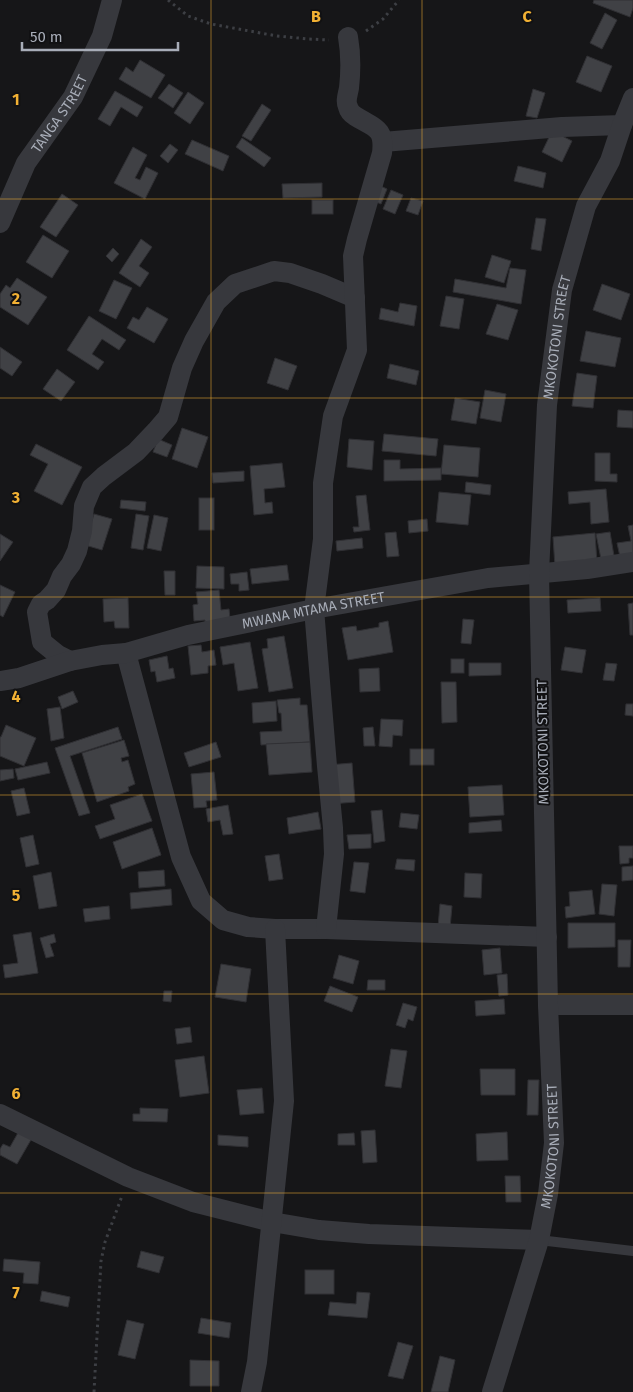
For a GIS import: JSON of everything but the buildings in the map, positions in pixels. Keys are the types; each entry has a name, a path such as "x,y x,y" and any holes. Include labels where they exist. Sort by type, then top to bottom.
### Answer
{"street":[{"name":"TANGA STREET","path":"0,223 26,163 72,97 102,36 112,0"},
{"path":"326,929 334,846 314,609 323,539 323,483 333,416 357,350 353,256 382,153 383,142 381,134 376,127 352,114 348,108 351,53 348,37"},
{"name":"MKOKOTONI STREET","path":"492,1392 539,1240 548,1194 554,1143 548,1005 539,573 546,404 562,290 586,206 610,161 633,98"},
{"path":"383,142 562,127 622,125"},
{"path":"70,661 58,655 42,642 37,612 41,604 56,590 77,551 82,531 84,506 92,487 136,452 168,416 182,368 194,341 216,302 235,284 274,271 290,273 354,298"},
{"name":"MWANA MTAMA STREET","path":"0,681 19,678 70,661 126,653 188,635 314,609 488,578 587,569 633,562"},
{"path":"126,653 182,857 201,901 223,920 248,927 275,929 547,937"},
{"path":"251,1392 257,1362 284,1101 275,929"},
{"path":"548,1005 633,1005"},
{"path":"0,1114 128,1176 193,1202 272,1222 319,1230 369,1234 539,1240"}],"lane":[{"path":"539,1240 633,1251"}],"path":[{"path":"168,0 188,16 211,24 308,40 334,40 367,31 383,19 399,0"},
{"path":"94,1392 101,1261 105,1242 128,1176"}]}
